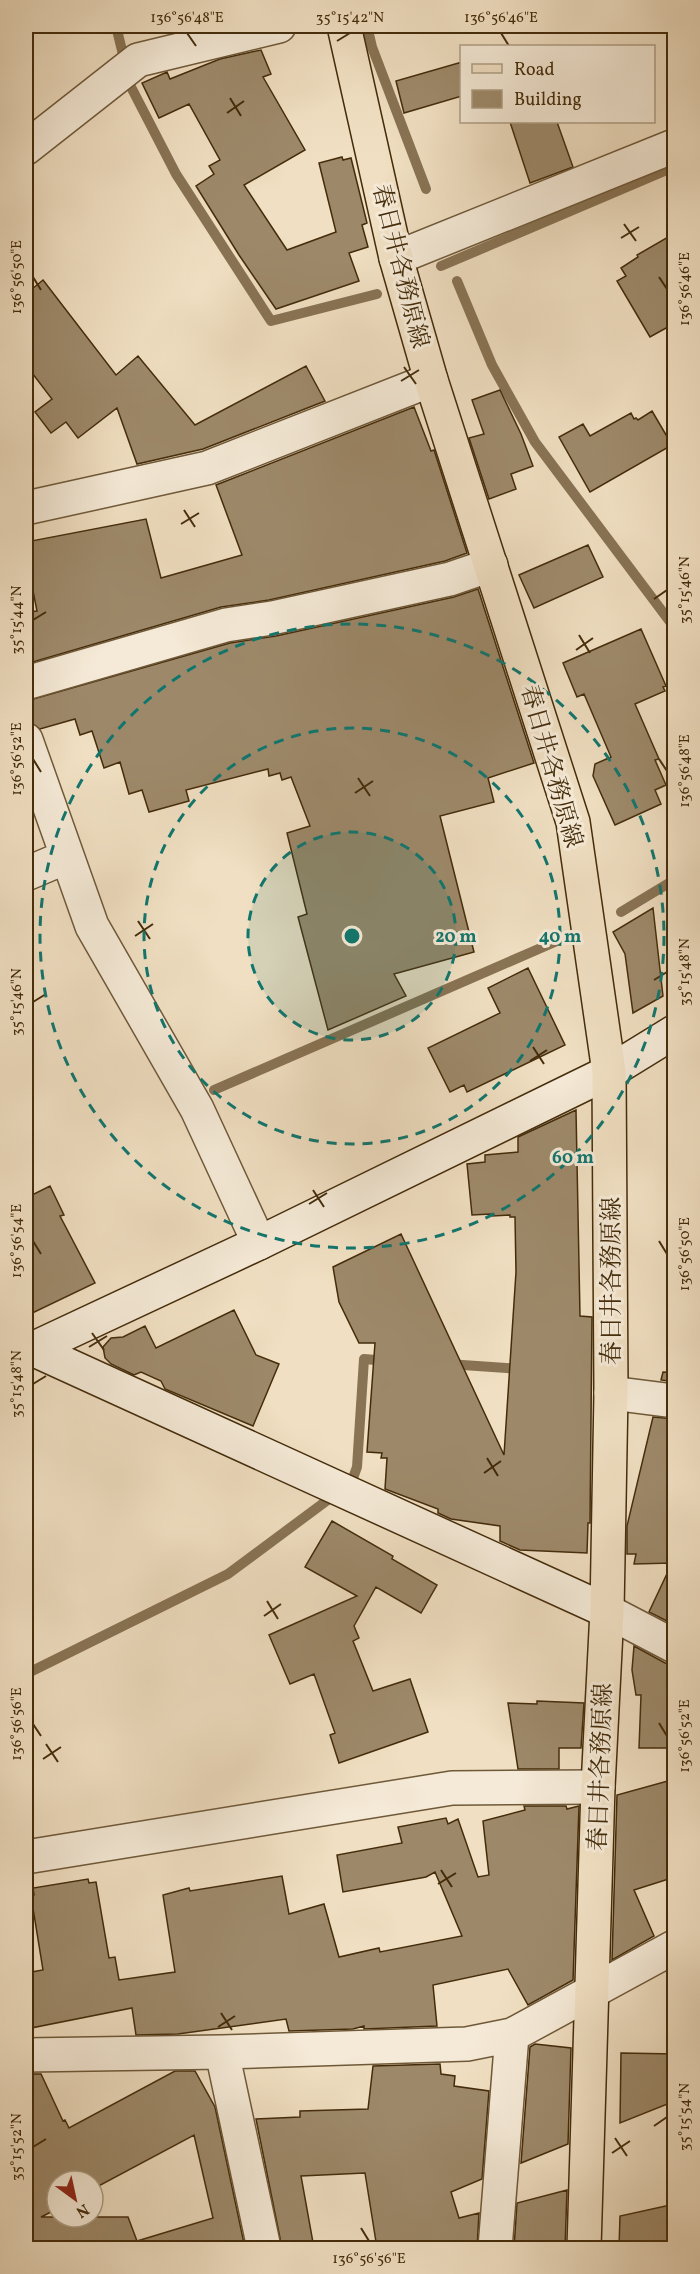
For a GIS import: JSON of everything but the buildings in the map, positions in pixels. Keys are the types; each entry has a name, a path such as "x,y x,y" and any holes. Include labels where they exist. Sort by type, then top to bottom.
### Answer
{"main road":[{"name":"春日井各務原線","path":"344,26 396,258 431,380 573,822 609,1072 611,1394 607,1611 598,1787 584,2248"}],"street":[{"path":"26,148 138,60 279,26"},
{"path":"396,258 675,146"},
{"path":"26,508 207,468 431,380"},
{"path":"26,682 226,625 272,618 450,579 490,565"},
{"path":"26,740 92,926 197,1109 259,1243"},
{"path":"26,874 66,857"},
{"path":"28,1349 259,1243 609,1072 675,1032"},
{"path":"28,1349 607,1611 675,1646"},
{"path":"611,1394 675,1401"},
{"path":"26,1857 452,1788 598,1787"},
{"path":"26,2055 222,2052 466,2044 512,2035 593,1989 675,1947"},
{"path":"495,2248 512,2035"},
{"path":"222,2052 264,2248"}],"waterway":[{"path":"116,26 131,87 176,174 271,321 377,294"},
{"path":"367,26 372,47 426,189"},
{"path":"441,266 674,167"},
{"path":"457,281 492,365 535,442 674,627"},
{"path":"621,912 674,880"},
{"path":"214,1090 557,941"},
{"path":"353,1478 357,1467 364,1359 388,1361"},
{"path":"448,1364 522,1369"},
{"path":"26,1674 228,1574 329,1499"}]}
